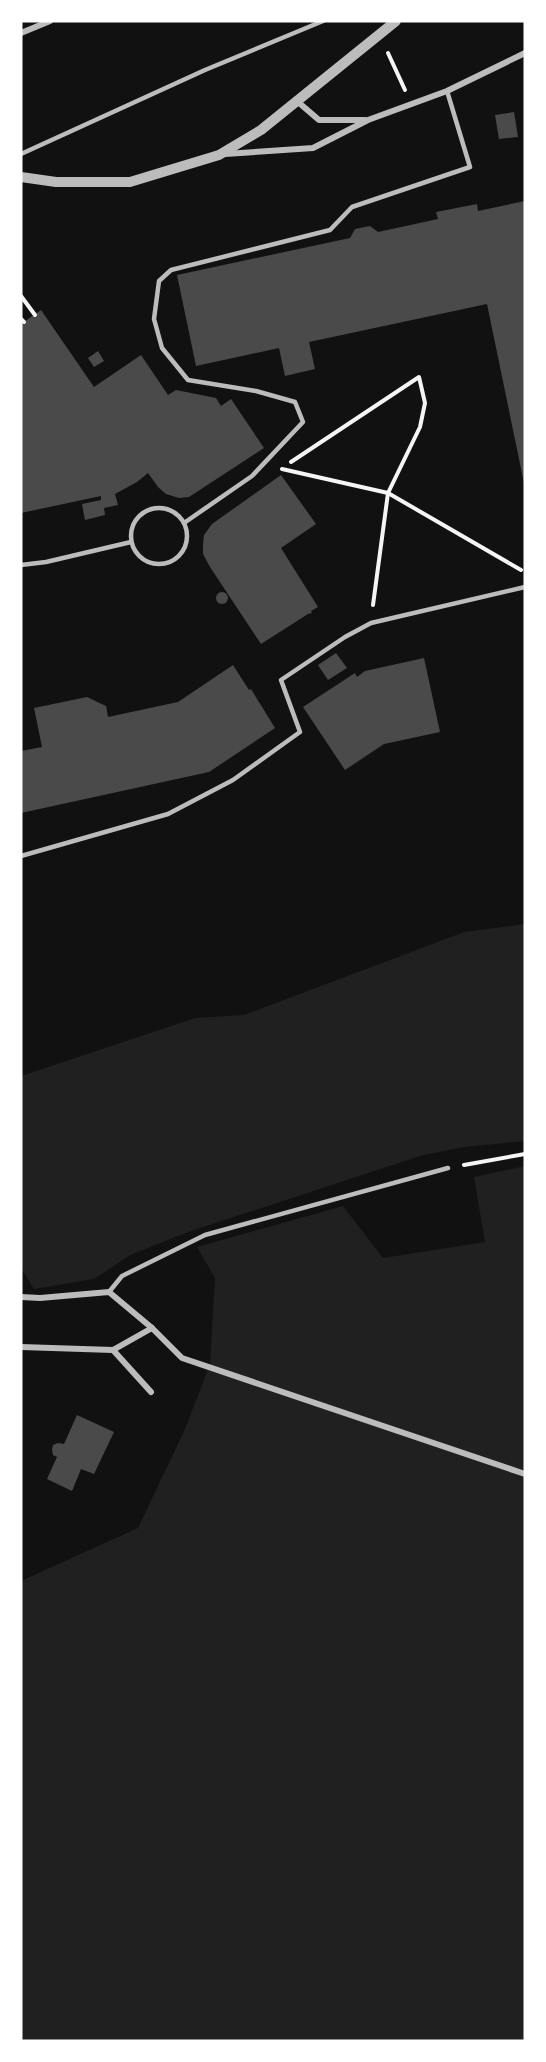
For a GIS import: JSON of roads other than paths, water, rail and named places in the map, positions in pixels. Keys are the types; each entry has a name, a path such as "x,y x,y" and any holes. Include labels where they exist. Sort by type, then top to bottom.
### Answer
{"street":[{"path":"21,33 50,21"},
{"path":"219,155 261,130 298,102 396,21"},
{"path":"21,177 56,182 130,182 219,155 313,148 369,120 447,91 525,53"},
{"path":"298,102 319,120 369,120"},
{"path":"21,1297 40,1298 109,1292 152,1328 182,1358 525,1474"},
{"path":"21,1347 113,1350 152,1328"},
{"path":"113,1350 151,1392"}],"lane":[{"path":"21,154 205,70 323,21"},
{"path":"184,523 252,476 303,422 295,402 256,391 188,380 162,348 154,319 159,281 171,270 330,230 352,207 470,167 447,91"},
{"path":"156,507 165,508 174,512 184,523 186,544 175,559 167,563 158,564 141,557 131,542 133,524 139,515 147,510 156,507"},
{"path":"21,565 46,562 131,542"},
{"path":"21,856 168,814 232,780 300,732 280,680 345,637 371,623 525,587"},
{"path":"109,1292 122,1276 205,1235 448,1168"}]}
